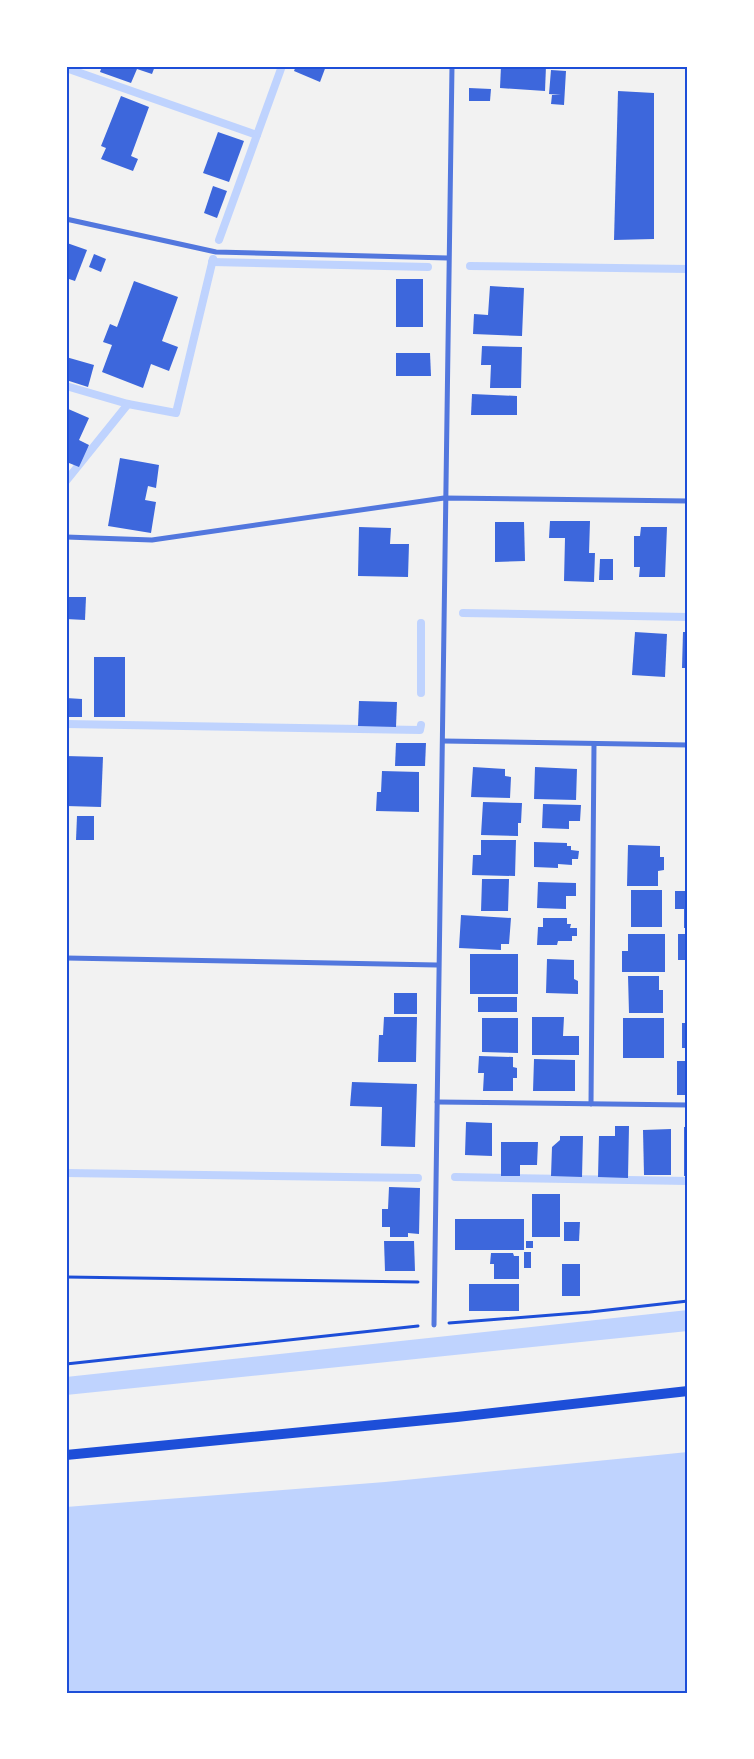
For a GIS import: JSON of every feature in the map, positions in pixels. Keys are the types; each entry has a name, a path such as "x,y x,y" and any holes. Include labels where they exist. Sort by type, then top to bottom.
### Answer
{"main road":[{"path":"66,1456 457,1417 688,1390"}],"street":[{"path":"434,1325 437,965 443,741 444,498 452,66"},
{"path":"66,219 216,252 448,258"},
{"path":"66,537 152,540 444,498 688,501"},
{"path":"443,741 688,745"},
{"path":"591,1104 594,744"},
{"path":"66,958 437,965"},
{"path":"436,1102 688,1105"}],"path":[{"path":"66,1276 434,1282"},
{"path":"66,1364 434,1325 590,1312 688,1301"}],"water":[{"path":"688,1310 688,1331 66,1395 66,1377"},
{"path":"688,1452 688,1693 66,1693 66,1507 385,1482"}],"building":[{"path":"102,66 155,66 152,74 137,69 131,83 100,72"},
{"path":"296,66 326,66 320,82 294,71"},
{"path":"501,66 546,66 545,91 500,88"},
{"path":"551,70 566,71 564,105 551,104 552,95 561,95 549,94"},
{"path":"469,88 491,89 490,101 469,101"},
{"path":"618,91 654,93 654,239 614,240"},
{"path":"121,96 149,107 131,156 138,159 133,171 101,159 106,148 101,146"},
{"path":"218,132 244,141 229,182 203,173"},
{"path":"213,186 227,191 217,218 204,213"},
{"path":"67,243 87,250 75,281 66,278"},
{"path":"94,254 106,259 101,272 89,267"},
{"path":"396,279 423,279 423,327 396,327"},
{"path":"134,281 178,297 162,341 178,347 169,371 151,364 143,388 102,372 112,345 103,342 110,324 117,327"},
{"path":"490,286 524,288 522,336 473,334 474,314 488,315"},
{"path":"482,346 522,347 521,388 490,388 491,365 481,365"},
{"path":"396,353 430,353 431,376 396,376"},
{"path":"66,357 94,365 88,387 66,380"},
{"path":"472,394 517,396 517,415 471,415"},
{"path":"66,408 89,418 79,440 89,445 79,467 69,463 66,470"},
{"path":"120,458 159,465 156,488 148,486 145,500 156,502 151,533 108,526"},
{"path":"550,521 590,521 589,553 595,553 594,582 564,581 565,538 549,538"},
{"path":"495,522 524,522 525,561 495,562"},
{"path":"359,527 391,528 390,544 409,544 408,577 358,576"},
{"path":"641,527 667,527 665,577 639,577 640,567 634,567 634,536 640,536"},
{"path":"600,559 613,559 613,580 599,580"},
{"path":"66,597 86,597 85,620 66,619"},
{"path":"635,632 667,634 665,677 632,675"},
{"path":"683,632 688,632 688,668 682,668"},
{"path":"94,657 125,657 125,717 94,717"},
{"path":"66,698 82,699 82,717 66,717"},
{"path":"359,701 397,702 396,727 358,726"},
{"path":"396,743 426,743 425,766 395,766"},
{"path":"66,756 103,757 101,807 66,806"},
{"path":"473,767 505,769 505,776 511,777 510,798 471,797"},
{"path":"535,767 577,769 576,800 534,799"},
{"path":"382,771 419,772 419,812 376,811 377,792 381,792"},
{"path":"483,802 522,803 521,823 518,823 518,836 481,835"},
{"path":"543,804 581,805 580,821 569,821 569,829 542,828"},
{"path":"77,816 94,816 94,840 76,840"},
{"path":"481,840 516,840 515,876 472,875 473,855 481,855"},
{"path":"534,842 567,843 567,846 571,846 571,850 579,851 578,859 572,859 572,865 558,864 558,868 534,867"},
{"path":"628,845 660,846 660,857 664,857 664,870 658,871 658,886 627,886"},
{"path":"482,879 509,879 508,911 481,911"},
{"path":"538,882 576,883 576,896 566,896 566,909 537,908"},
{"path":"631,890 662,890 662,927 631,927"},
{"path":"675,891 688,891 688,928 684,928 684,909 675,909"},
{"path":"461,915 511,918 509,944 501,944 501,950 459,948"},
{"path":"543,918 567,918 567,924 571,924 570,928 577,928 577,936 572,936 572,941 558,941 557,945 537,945 538,927 543,927"},
{"path":"628,934 665,934 665,972 622,972 622,951 628,951"},
{"path":"678,934 688,934 688,960 678,960"},
{"path":"470,954 518,954 518,994 470,994"},
{"path":"547,959 574,960 574,979 578,981 578,994 546,993"},
{"path":"628,976 659,976 659,990 663,990 663,1013 629,1013"},
{"path":"394,993 417,993 417,1014 394,1014"},
{"path":"478,997 517,997 517,1012 478,1012"},
{"path":"384,1017 417,1017 416,1062 378,1062 379,1035 383,1035"},
{"path":"532,1017 564,1017 563,1036 579,1036 579,1055 532,1055"},
{"path":"482,1018 518,1018 518,1053 482,1052"},
{"path":"623,1018 664,1018 664,1058 623,1058"},
{"path":"682,1023 688,1023 688,1048 682,1048"},
{"path":"479,1056 513,1057 513,1067 517,1068 517,1078 513,1078 513,1091 483,1091 484,1073 478,1073"},
{"path":"534,1059 575,1060 575,1091 533,1091"},
{"path":"677,1061 688,1061 688,1095 677,1095"},
{"path":"352,1082 417,1084 415,1147 381,1146 382,1107 350,1106"},
{"path":"466,1122 492,1123 492,1156 465,1155"},
{"path":"615,1126 629,1126 628,1178 598,1177 599,1136 615,1136"},
{"path":"684,1127 688,1127 688,1176 684,1176"},
{"path":"671,1129 671,1175 644,1175 643,1130"},
{"path":"560,1136 583,1136 582,1177 551,1176 552,1147 560,1140"},
{"path":"501,1142 538,1142 537,1165 520,1165 520,1176 501,1176"},
{"path":"389,1187 420,1188 419,1234 408,1233 408,1237 390,1237 390,1227 382,1227 382,1209 388,1209"},
{"path":"532,1194 560,1194 560,1237 532,1237"},
{"path":"455,1219 524,1219 524,1250 455,1250"},
{"path":"564,1222 580,1222 579,1241 564,1241"},
{"path":"384,1241 414,1241 415,1271 385,1271"},
{"path":"526,1241 533,1241 533,1248 526,1248"},
{"path":"524,1252 531,1252 531,1268 524,1268"},
{"path":"491,1253 513,1253 514,1256 519,1256 519,1279 494,1279 494,1264 490,1264"},
{"path":"562,1264 580,1264 580,1296 562,1296"},
{"path":"469,1284 519,1284 519,1311 469,1311"}],"waterway":[{"path":"219,240 282,66"},
{"path":"66,68 257,135"},
{"path":"66,386 128,404 176,413 213,259"},
{"path":"212,262 428,267"},
{"path":"470,266 688,269"},
{"path":"66,481 128,404"},
{"path":"463,613 688,617"},
{"path":"421,623 421,693"},
{"path":"66,724 420,730 421,725"},
{"path":"66,1173 418,1178"},
{"path":"455,1177 688,1181"}]}
